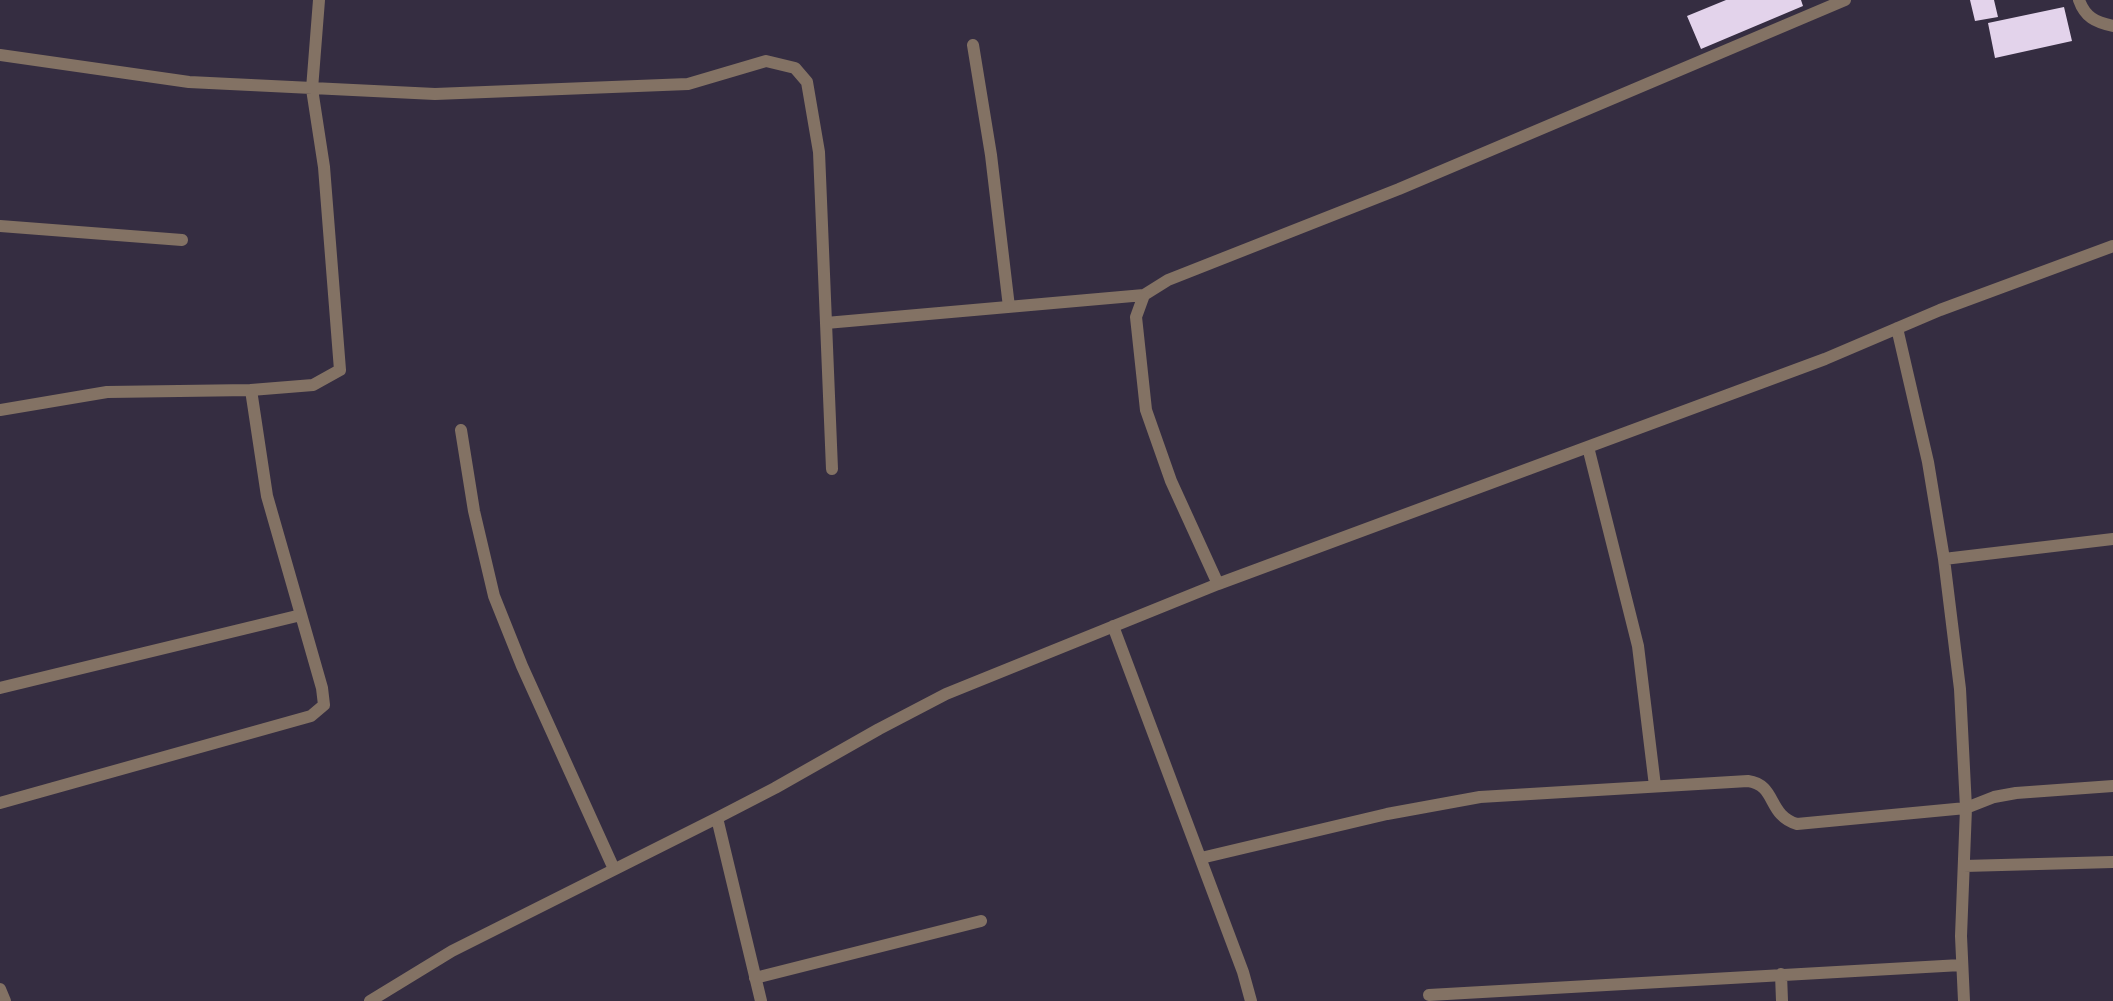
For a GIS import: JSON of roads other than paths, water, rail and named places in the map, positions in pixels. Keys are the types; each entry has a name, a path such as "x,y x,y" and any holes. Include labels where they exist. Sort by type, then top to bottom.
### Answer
{"street":[{"path":"0,410 107,392 251,390 313,385 340,370 326,185 312,89 319,0"},
{"path":"826,323 1144,295 1168,280 1400,189 1845,0"},
{"path":"2078,0 2083,12 2100,24 2113,26"},
{"path":"973,45 991,154 1009,307"},
{"path":"0,55 189,82 435,94 688,84 766,61 795,68 807,82 819,152 832,469"},
{"path":"0,226 182,240"},
{"path":"370,1001 452,951 775,788 879,729 946,694 1218,584 1825,359 1940,310 2113,246"},
{"path":"1144,295 1136,317 1146,410 1171,481 1218,584"},
{"path":"1897,328 1928,462 1944,559 1960,689 1966,808 1961,965 1964,1001"},
{"path":"0,803 311,716 324,705 267,496 251,390"},
{"path":"461,430 474,511 494,596 522,666 614,869"},
{"path":"1588,447 1638,646 1655,786"},
{"path":"1944,559 2113,539"},
{"path":"0,688 301,615"},
{"path":"1113,626 1243,972 1251,1001"},
{"path":"1201,858 1387,814 1480,797 1748,781 1757,782 1764,786 1778,813 1789,822 1797,824 1966,808 1994,797 2016,793 2113,786"},
{"path":"717,818 761,1001"},
{"path":"1964,866 2113,862"},
{"path":"755,978 981,921"},
{"path":"1428,995 1961,965"},
{"path":"1781,974 1782,1001"},
{"path":"0,989 6,1001"}]}
